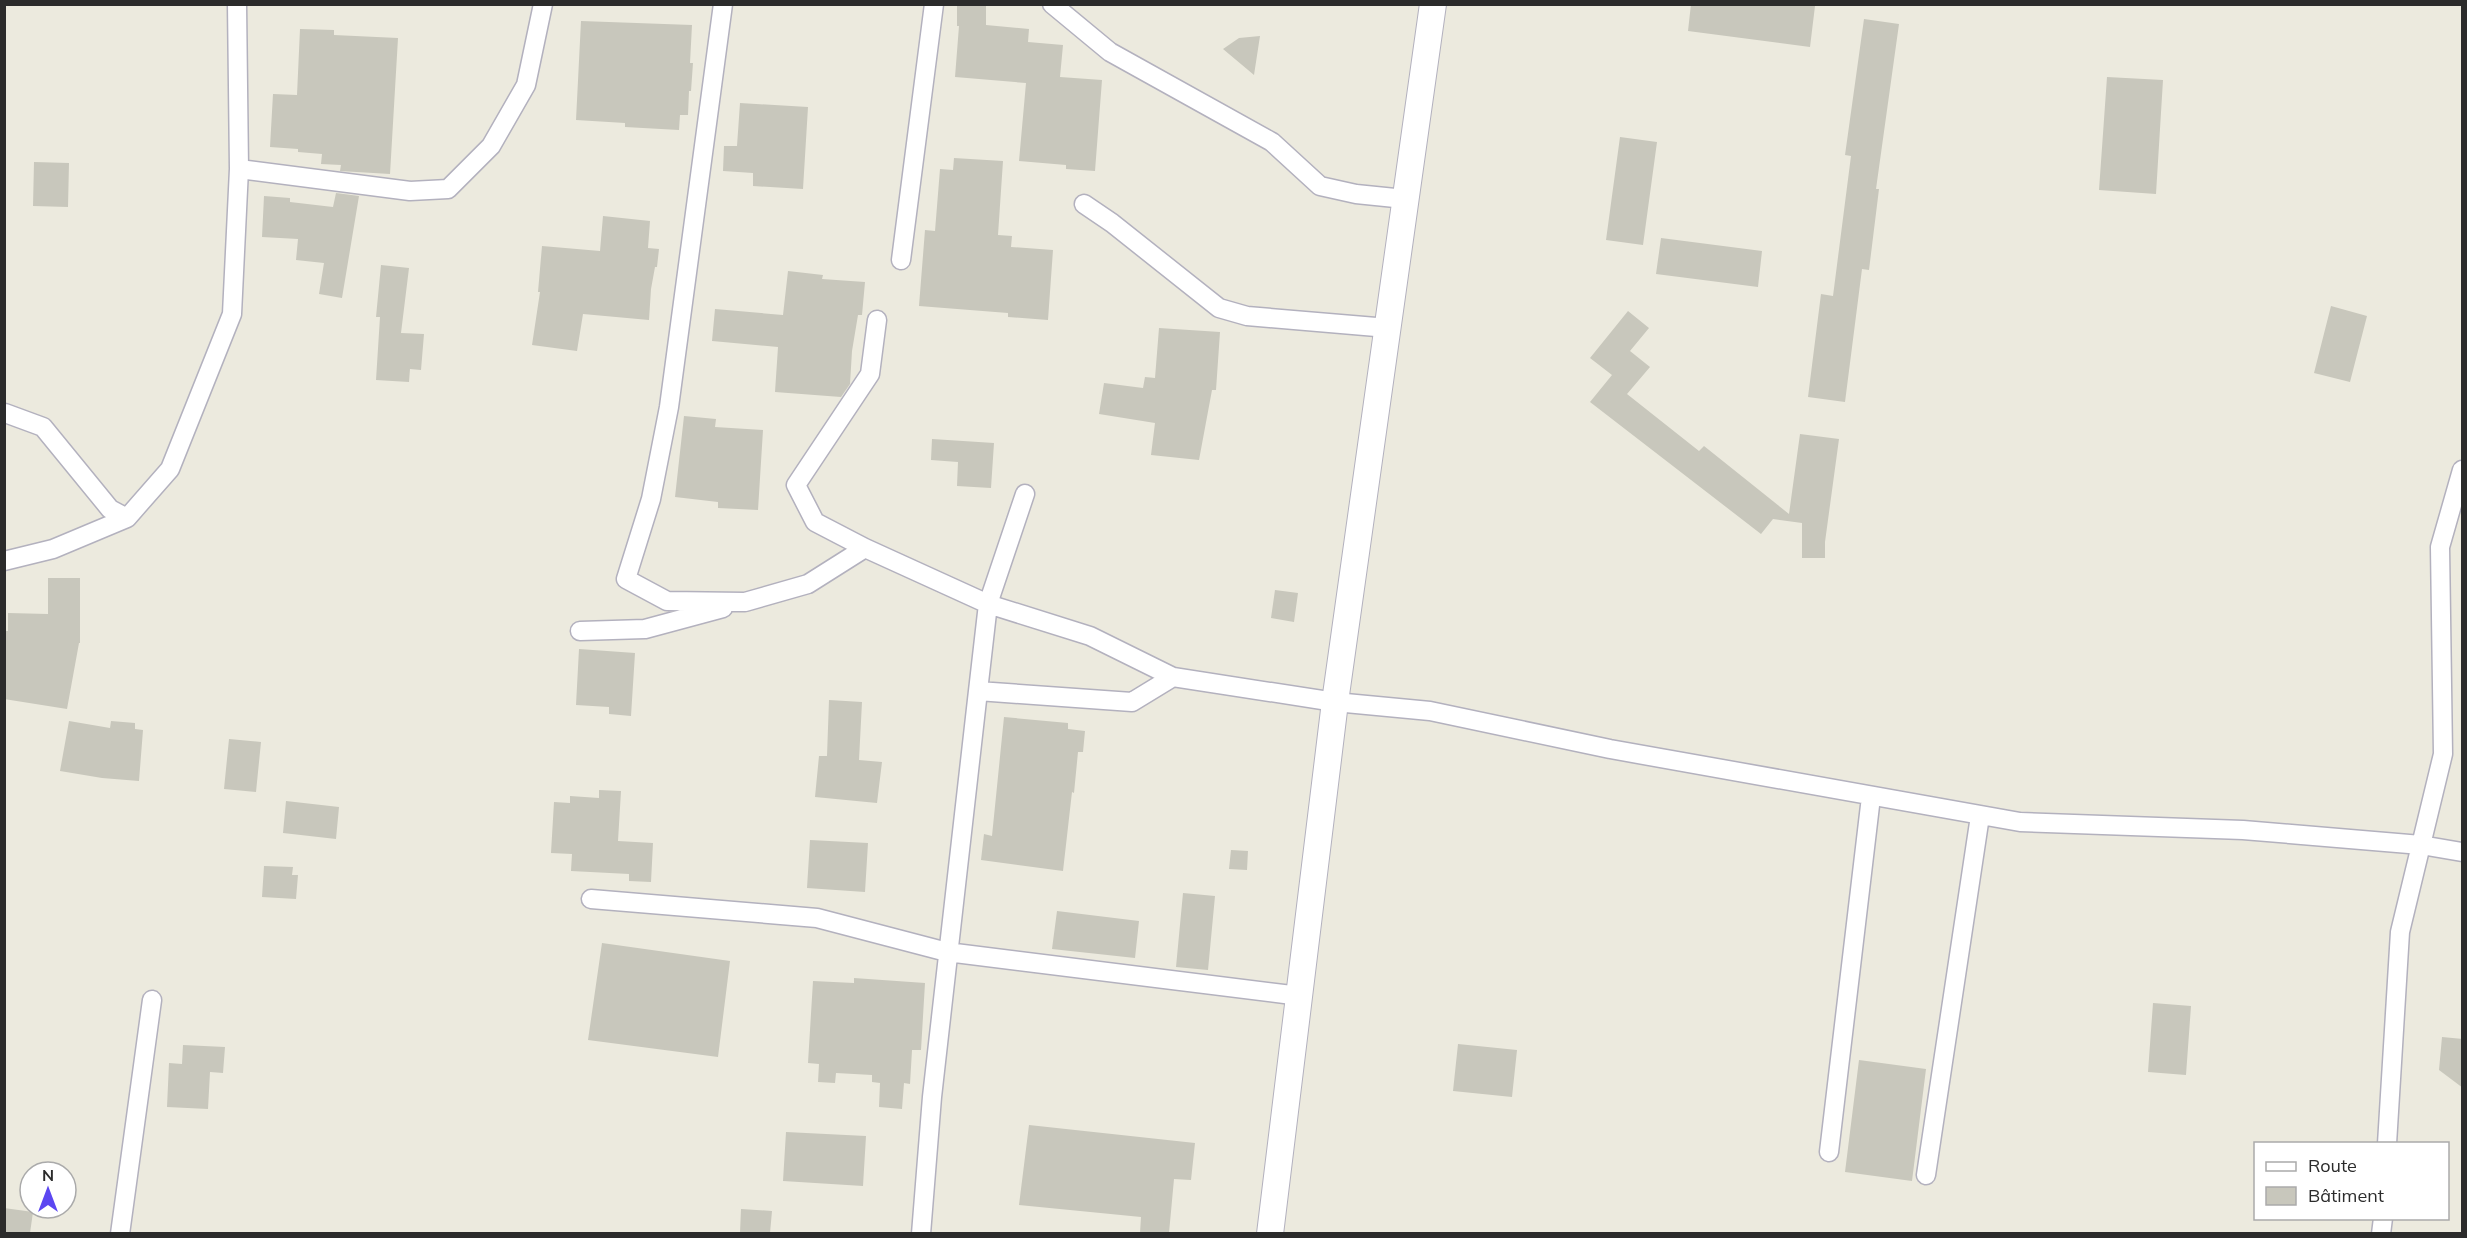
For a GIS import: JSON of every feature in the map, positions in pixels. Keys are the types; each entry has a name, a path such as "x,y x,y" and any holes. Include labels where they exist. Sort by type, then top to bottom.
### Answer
{"street":[{"path":"4,561 53,549 126,518 170,469 232,314 239,169 237,4"},
{"path":"239,169 410,191 447,189 491,146 526,85 543,4"},
{"path":"723,4 669,407 651,499 626,579 667,601 745,602"},
{"path":"901,260 934,4"},
{"path":"1052,4 1110,52 1272,142 1320,186 1356,194 1406,199"},
{"path":"1270,1233 1335,702 1433,4"},
{"path":"1084,204 1112,222 1220,308 1246,316 1388,328"},
{"path":"877,320 870,374 796,485 814,522 988,604 1090,636 1173,677 1335,702 1430,711 1610,749 2020,822 2243,830 2421,845 2463,852"},
{"path":"5,413 43,427 110,509 126,518"},
{"path":"2387,1142 2400,932 2443,754 2440,547 2463,470"},
{"path":"921,1233 947,952 988,604 1025,494"},
{"path":"580,630 645,629 808,584 865,548"},
{"path":"978,691 1132,702 1173,677"},
{"path":"1829,1152 1871,797"},
{"path":"1926,1175 1980,816"},
{"path":"591,899 817,918 947,952 1300,996"},
{"path":"120,1233 152,1000"}],"building":[{"path":"957,4 986,4 986,25 1029,29 1028,42 1063,45 1060,77 1102,80 1095,171 1066,169 1066,165 1019,161 1026,83 955,77 959,26 957,26"},
{"path":"1691,4 1815,6 1810,47 1688,31"},
{"path":"1864,19 1899,24 1876,189 1879,189 1869,270 1862,269 1845,402 1808,397 1821,294 1833,296 1851,156 1845,155"},
{"path":"581,21 692,25 691,91 689,91 688,115 680,115 679,130 625,127 625,123 576,120"},
{"path":"300,29 334,30 334,35 398,38 390,174 340,171 341,165 321,164 322,154 270,147 273,94 297,95"},
{"path":"1260,36 1254,75 1223,49 1239,38"},
{"path":"2107,77 2163,80 2156,194 2099,190"},
{"path":"740,103 808,107 803,189 753,186 753,173 723,171 724,146 737,146"},
{"path":"1620,137 1657,142 1643,245 1606,240"},
{"path":"954,158 1003,161 998,235 1012,236 1011,247 1053,250 1048,320 1008,317 1008,313 919,306 925,230 935,231 940,169 953,170"},
{"path":"34,162 69,163 68,207 33,206"},
{"path":"336,193 359,196 342,298 319,294 324,263 296,260 298,239 262,237 264,196 290,198 290,202 333,207"},
{"path":"603,216 650,221 648,248 659,249 651,289 649,320 583,314 577,351 532,345 540,292 538,292 542,246 600,251"},
{"path":"1661,238 1762,251 1758,287 1656,274"},
{"path":"381,265 409,268 401,333 424,334 421,370 410,369 409,382 376,380 380,317 376,317"},
{"path":"788,271 823,275 822,279 865,282 862,315 858,315 852,351 850,384 841,397 775,392 778,347 712,341 715,309 783,315"},
{"path":"2331,306 2367,316 2350,382 2314,373"},
{"path":"1628,311 1649,328 1630,351 1650,367 1627,394 1699,451 1704,446 1789,514 1800,434 1839,439 1825,542 1825,558 1802,558 1802,523 1773,519 1761,534 1590,402 1612,375 1590,358"},
{"path":"1159,328 1220,332 1216,390 1212,390 1199,460 1151,455 1155,423 1099,414 1104,383 1143,388 1145,377 1155,378"},
{"path":"684,416 716,419 715,427 763,430 758,510 718,508 718,502 675,497"},
{"path":"932,439 994,443 991,488 957,486 958,462 931,460"},
{"path":"48,578 80,578 80,643 67,709 4,699 4,631 8,631 8,613 48,614"},
{"path":"1275,590 1298,593 1294,622 1271,618"},
{"path":"579,649 635,653 631,716 609,714 609,707 576,705"},
{"path":"829,700 862,702 859,760 882,762 877,803 815,797 819,756 827,756"},
{"path":"1004,717 1068,723 1068,729 1085,731 1083,752 1078,752 1063,871 981,860 984,834 992,836"},
{"path":"69,721 110,728 111,721 135,723 135,729 143,730 139,781 60,771"},
{"path":"229,739 261,742 256,792 224,789"},
{"path":"599,790 621,791 618,841 653,843 651,882 629,881 629,874 571,871 572,854 551,853 554,802 570,803 570,796 599,798"},
{"path":"286,801 339,807 336,839 283,833"},
{"path":"810,840 868,843 865,892 807,888"},
{"path":"1231,850 1248,851 1247,870 1229,869"},
{"path":"264,866 293,867 292,875 298,875 296,899 262,897"},
{"path":"1183,893 1215,896 1208,970 1176,967"},
{"path":"1057,911 1139,921 1135,958 1052,949"},
{"path":"602,943 730,961 718,1057 588,1040"},
{"path":"854,978 925,983 921,1050 912,1050 910,1084 904,1083 902,1109 879,1107 880,1083 872,1082 872,1075 836,1073 835,1083 818,1082 819,1064 808,1063 813,981 854,983"},
{"path":"2153,1003 2191,1006 2186,1075 2148,1072"},
{"path":"2442,1037 2463,1039 2463,1088 2439,1070"},
{"path":"1458,1044 1517,1050 1512,1097 1453,1091"},
{"path":"183,1045 225,1047 223,1073 210,1072 208,1109 167,1107 169,1063 182,1064"},
{"path":"1859,1060 1926,1069 1912,1181 1845,1172"},
{"path":"1029,1125 1195,1143 1191,1180 1174,1179 1169,1233 1140,1233 1141,1217 1019,1205"},
{"path":"786,1132 866,1136 863,1186 783,1181"},
{"path":"4,1208 18,1210 18,1220 32,1220 30,1233 4,1233"},
{"path":"741,1209 772,1211 770,1233 740,1233"}]}
